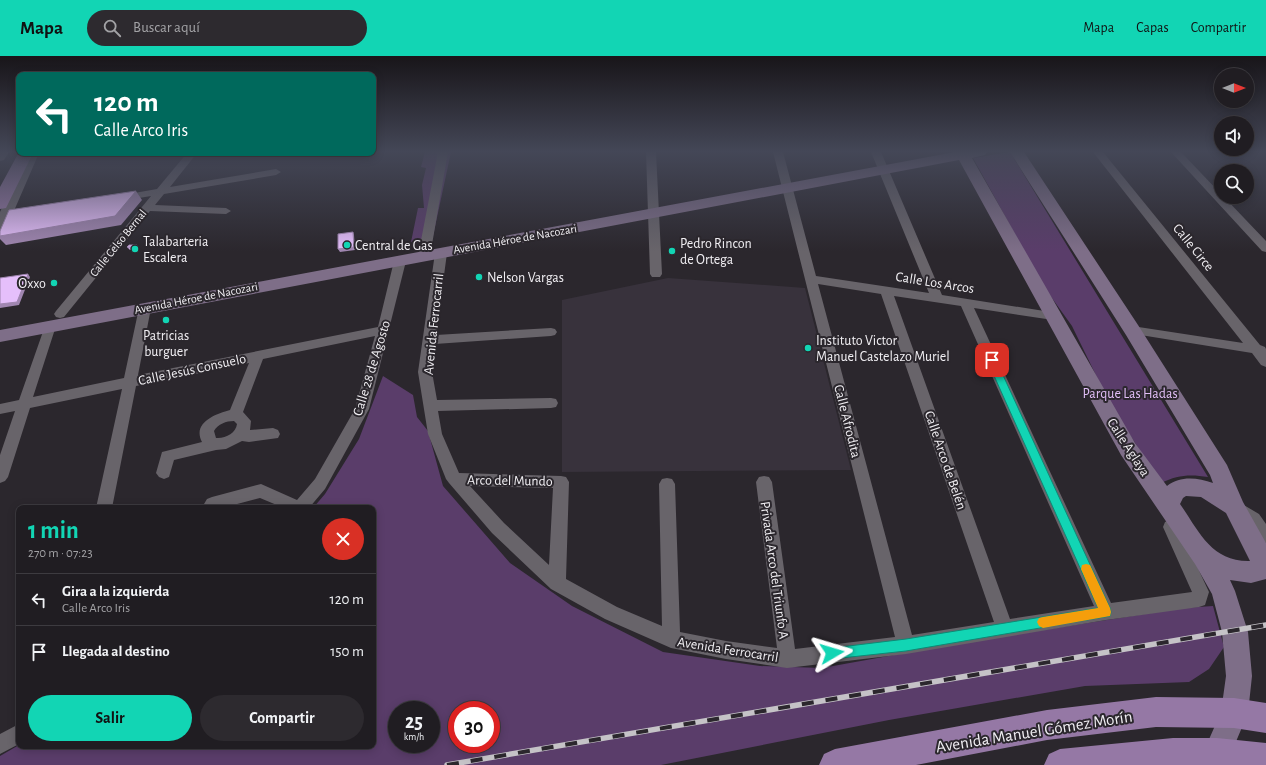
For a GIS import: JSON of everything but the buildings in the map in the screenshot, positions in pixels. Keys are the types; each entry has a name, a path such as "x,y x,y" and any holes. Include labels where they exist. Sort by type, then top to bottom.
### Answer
{"main road":[{"path":"2,216 13,185"},
{"name":"Avenida Héroe de Nacozari","path":"55,320 780,185"},
{"name":"Calle Aglaya","path":"985,185 1053,316 1128,449 1203,556 1223,591 1235,632 1239,676 1234,713 1209,759"},
{"path":"1038,185 1132,330 1219,471 1234,506 1264,563 1259,571 1247,573 1228,570 1203,556"},
{"name":"Avenida Héroe de Nacozari","path":"55,320 145,308 400,261 425,251 441,253 654,209"},
{"path":"0,326 55,320"},
{"path":"0,336 55,320"},
{"path":"1174,513 1175,491 1188,487 1203,489 1220,496 1234,506"},
{"name":"Avenida Manuel Gómez Morín","path":"835,765 1047,725 1156,712 1234,713 1266,718"},
{"path":"1060,765 1173,753 1209,759 1266,758"}],"street":[{"path":"2,216 18,185"},
{"name":"Calle Celso Bernal","path":"0,477 24,404 55,320 166,185"},
{"path":"110,200 200,185"},
{"path":"425,251 437,185"},
{"path":"653,185 656,274"},
{"name":"Calle Afrodita","path":"786,185 812,279 906,645"},
{"path":"890,185 938,299"},
{"name":"Calle Circe","path":"1125,185 1261,350 1266,362"},
{"path":"1207,185 1266,248"},
{"path":"147,208 226,211"},
{"path":"2,216 20,214"},
{"name":"Avenida Ferrocarril","path":"441,253 425,372 435,434 454,479 498,528 557,583 611,613 671,639 726,650 787,658 906,645 1106,612 1199,599 1201,592 1171,527 1174,513"},
{"name":"Calle 28 de Agosto","path":"302,505 320,484 362,409 400,261"},
{"name":"Calle Los Arcos","path":"812,279 966,304 1053,316"},
{"name":"Calle Arco de Belén","path":"886,291 1005,629"},
{"path":"966,304 1106,612"},
{"path":"105,505 145,308"},
{"name":"Calle Jesús Consuelo","path":"0,409 130,382 256,360 383,330"},
{"path":"1132,330 1261,350"},
{"path":"429,340 551,332"},
{"path":"235,416 256,360"},
{"path":"430,406 551,403"},
{"path":"164,473 167,456 229,442 240,435 244,426 244,421 242,418 226,416 219,418 209,426 205,436 207,440 217,444"},
{"path":"240,435 249,436 273,434"},
{"name":"Arco del Mundo","path":"454,479 561,482 557,583"},
{"name":"Privada Arco del Triunfo A","path":"764,482 787,658"},
{"path":"667,484 671,639"},
{"path":"212,504 261,491 293,505"},
{"path":"1234,506 1253,519 1266,536"},
{"path":"0,744 16,736"}],"shaded area":[{"name":"Instituto Victor Manuel Castelazo Muriel","path":"668,278 805,288 851,470 562,472 562,300"}],"green space":[{"path":"422,185 444,185 433,236 411,242 418,208 424,208"},
{"name":"Parque Las Hadas","path":"988,185 1030,185 1208,477 1184,476 1173,478 1161,483 1110,404 1072,326 1044,287"},
{"path":"383,376 413,395 417,417 428,431 443,486 510,563 572,606 663,652 760,666 822,668 966,642 1183,608 1213,606 1224,647 1209,669 1189,682 1085,686 889,720 661,765 0,765 0,756 16,747 16,749 376,749 376,505 316,505 325,494 359,439"}],"railway":[{"path":"447,765 1266,625"}],"slow traffic":[{"path":"1043,622 1106,612 1086,569"}],"place":[{"name":"Central de Gas","path":"347,245"},
{"name":"Talabarteria Escalera","path":"135,249"},
{"name":"Pedro Rincon de Ortega","path":"672,251"},
{"name":"Nelson Vargas","path":"479,277"},
{"name":"Oxxo","path":"54,283"},
{"name":"Patricias burguer","path":"166,320"},
{"name":"Instituto Victor Manuel Castelazo Muriel","path":"808,348"}],"route":[{"path":"832,653 906,645 1106,612 992,360"}]}
